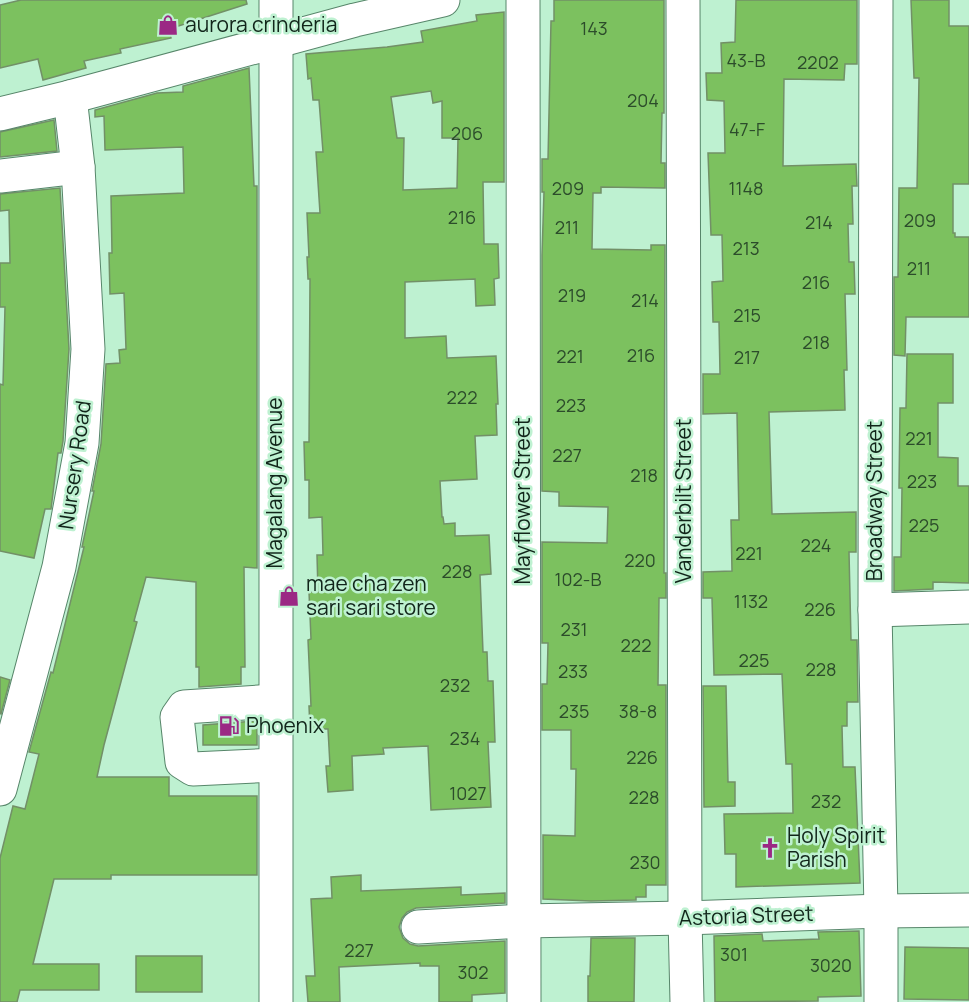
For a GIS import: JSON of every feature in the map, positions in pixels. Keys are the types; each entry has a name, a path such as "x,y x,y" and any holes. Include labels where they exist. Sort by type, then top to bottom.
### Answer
{"street":[{"name":"Magalang Avenue","path":"276,0 276,1002"},
{"path":"0,114 70,98 355,20 443,0"},
{"name":"Mayflower Street","path":"523,0 524,1002"},
{"name":"Vanderbilt Street","path":"683,0 687,1002"},
{"name":"Broadway Street","path":"876,0 875,610 881,1002"},
{"name":"Nursery Road","path":"0,789 59,567 82,443 88,349 78,166 70,98"},
{"path":"0,176 78,166"},
{"path":"875,610 969,607"},
{"path":"275,701 184,707 177,717 182,762 193,769 276,765"},
{"name":"Astoria Street","path":"418,927 524,921 969,910"}],"building":[{"path":"21,0 246,0 247,4 169,29 171,38 120,49 121,53 84,61 86,68 43,80 38,59 0,68 0,5"},
{"path":"554,0 664,0 664,113 662,113 661,163 665,163 665,188 601,187 601,193 593,193 592,249 651,250 651,245 665,245 664,573 666,573 666,598 659,598 658,685 666,685 666,885 646,885 646,897 636,897 636,900 543,899 543,835 575,836 576,769 571,769 571,730 542,730 542,684 547,684 548,643 542,643 542,542 607,543 608,507 559,506 559,492 542,491 544,192 542,192 542,159 548,159 551,21 554,21"},
{"path":"736,0 857,0 857,64 845,64 844,80 784,79 783,166 856,164 857,186 852,186 853,224 848,224 849,262 854,262 855,294 845,294 847,370 844,370 845,410 769,412 772,514 856,512 856,552 849,552 851,640 857,640 858,702 847,702 847,726 842,726 843,767 855,767 860,883 736,887 736,854 725,854 724,814 793,813 792,764 786,764 782,674 714,675 712,598 703,598 703,572 732,571 731,520 739,520 737,413 703,414 703,374 720,374 719,322 713,322 712,282 723,281 722,235 711,235 708,153 725,153 724,101 707,100 706,73 722,73 721,43 735,42"},
{"path":"911,0 949,0 949,26 969,26 969,184 953,184 953,233 955,237 969,237 969,317 906,317 905,356 894,355 894,277 898,277 899,188 917,188 919,78 914,78"},
{"path":"504,12 504,182 483,182 484,244 498,244 499,278 494,279 495,305 476,306 475,279 405,282 405,338 446,336 447,358 496,356 497,435 475,436 477,479 440,481 444,524 455,523 455,536 489,535 491,574 480,575 483,652 487,652 488,681 493,681 495,742 488,742 491,807 431,810 428,746 383,748 384,754 352,756 353,790 328,792 326,766 330,766 328,729 310,729 309,592 318,592 317,555 323,555 322,517 309,518 309,480 305,480 304,442 309,442 310,279 308,279 307,257 309,257 307,213 320,213 316,152 323,152 319,100 313,100 306,54 423,42 421,31 477,21 476,15","holes":["431,91 433,103 442,101 442,138 458,138 457,188 403,190 404,138 397,138 391,97"]},
{"path":"249,68 254,186 257,186 257,568 244,567 245,667 241,667 241,684 199,687 199,667 196,667 196,582 146,577 134,621 137,622 97,777 169,777 169,796 257,796 257,875 111,875 111,879 54,879 33,964 99,964 99,990 20,990 17,1002 0,1002 0,858 13,806 25,809 39,754 29,752 51,672 53,673 84,547 82,547 101,444 106,364 120,363 119,350 126,349 124,293 110,294 111,196 184,193 183,147 105,150 104,116 95,117 95,110 157,93 183,92 183,86"},
{"path":"54,120 57,151 0,157 0,132"},
{"path":"60,188 69,349 63,441 61,453 58,453 51,509 45,509 34,558 0,551 0,384 3,385 5,307 0,307 0,263 10,263 9,210 0,211 0,194"},
{"path":"907,354 953,354 953,403 938,403 938,457 958,458 958,486 969,486 969,583 933,582 933,589 894,591 894,557 901,557 900,408 906,408"},
{"path":"0,677 10,680 1,714 0,713"},
{"path":"703,686 726,686 728,782 735,782 735,806 704,807"},
{"path":"257,721 257,745 203,745 203,725"},
{"path":"361,875 361,891 461,887 461,895 505,893 505,903 416,908 407,912 399,927 403,938 410,944 418,946 505,941 505,993 472,995 472,1002 439,1002 439,966 420,966 420,963 339,967 340,1002 308,1002 306,976 315,976 311,899 332,898 331,877"},
{"path":"859,931 861,996 818,997 818,1001 715,1002 714,936 762,934 763,941 819,939 818,932"},
{"path":"591,938 635,938 634,1002 588,1002"},
{"path":"905,947 969,948 969,1000 904,999"},
{"path":"136,956 202,956 202,992 136,992"}],"place":[{"name":"aurora crinderia","path":"168,25"},
{"name":"mae cha zen sari sari store","path":"289,596"},
{"name":"Phoenix","path":"229,726"},
{"name":"Holy Spirit Parish","path":"770,848"}]}
